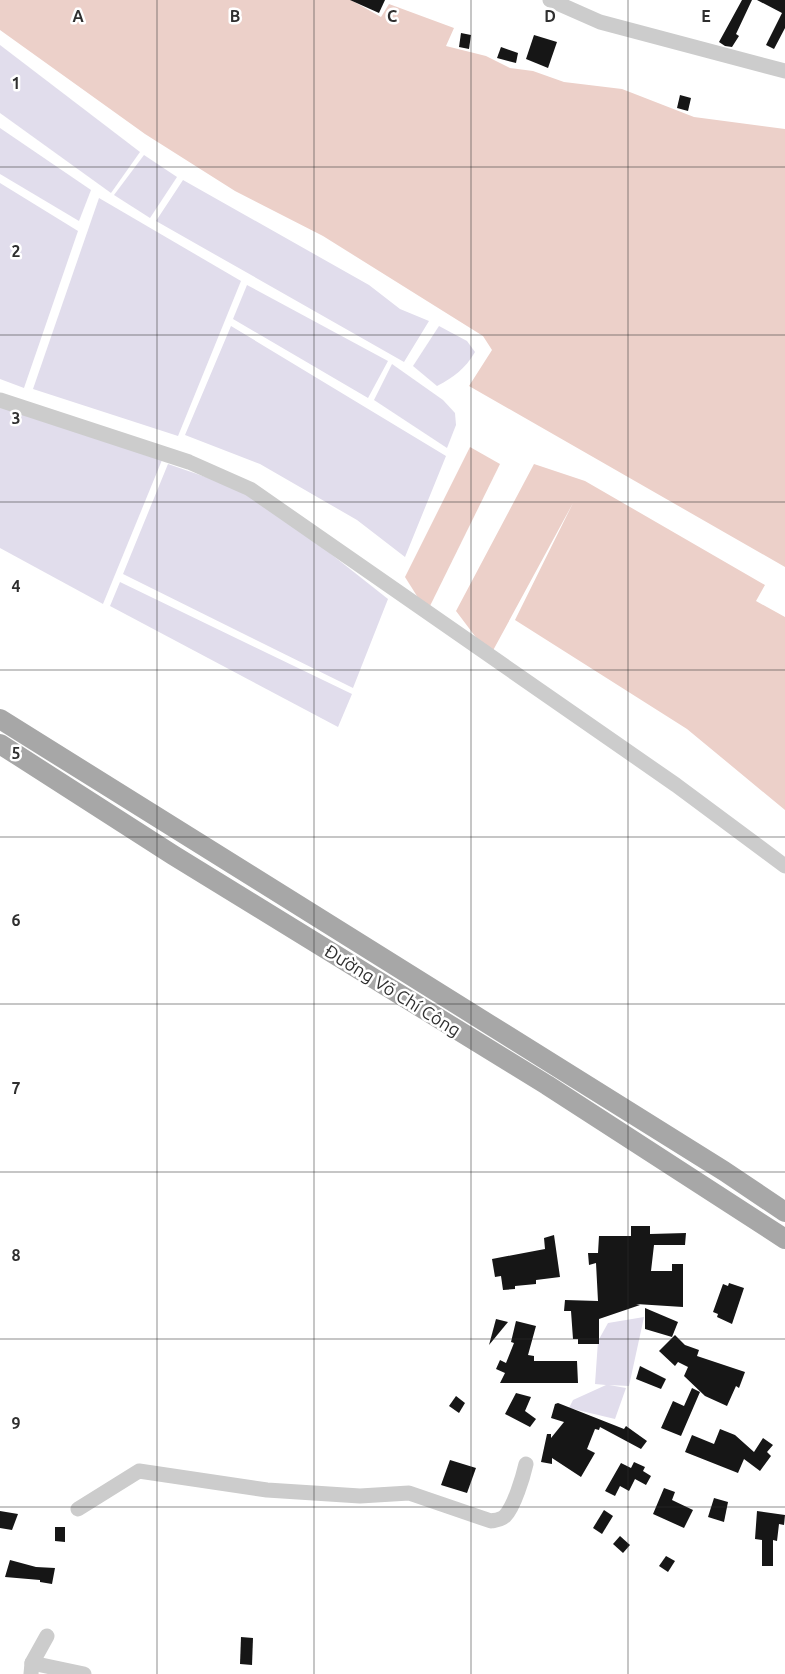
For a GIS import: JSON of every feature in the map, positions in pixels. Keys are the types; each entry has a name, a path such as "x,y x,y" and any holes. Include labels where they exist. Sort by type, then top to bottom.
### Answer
{"main road":[{"name":"Đường Võ Chí Công","path":"0,719 785,1212"},
{"name":"Đường Võ Chí Công","path":"0,744 173,855 546,1085 785,1239"},
{"path":"752,1218 764,1198"}],"street":[{"path":"550,0 600,22 785,71"},
{"path":"0,400 189,462 250,489 676,785 785,866"},
{"path":"78,1509 139,1472 267,1490 360,1496 410,1493 491,1521 500,1520 506,1515 523,1476 526,1464"},
{"path":"47,1636 32,1669 84,1674"}],"shaded area":[{"path":"0,0 351,0 381,17 389,4 454,28 446,46 486,56 510,68 533,71 564,82 622,89 694,117 785,129 785,567 469,386 492,350 483,336 323,236 235,191 145,134 0,30"},
{"path":"0,45 140,152 111,193 0,113"},
{"path":"0,128 91,190 79,221 0,174"},
{"path":"144,155 177,177 150,218 114,195"},
{"path":"183,180 369,285 400,309 429,321 404,362 156,221"},
{"path":"0,183 78,231 24,388 0,379"},
{"path":"99,198 241,281 178,436 33,389"},
{"path":"247,285 388,361 368,398 233,319"},
{"path":"231,326 446,456 405,557 357,520 260,464 185,435"},
{"path":"439,326 467,341 475,352 459,372 437,386 413,366"},
{"path":"392,364 443,400 455,413 456,425 447,448 374,400"},
{"path":"0,401 162,460 103,604 0,548"},
{"path":"470,447 500,464 427,612 405,577"},
{"path":"168,464 255,494 388,599 353,688 123,574"},
{"path":"534,464 585,481 765,585 756,601 785,617 785,810 687,729 515,620 573,503 490,656 456,611"},
{"path":"120,582 352,694 338,727 110,606"},
{"path":"644,1317 629,1386 609,1385 626,1388 615,1419 569,1408 573,1400 606,1385 595,1384 598,1341 608,1323"}],"building":[{"path":"350,0 385,0 379,13"},
{"path":"742,0 752,0 736,34 739,36 732,47 725,46 719,42"},
{"path":"757,0 785,0 785,28 774,49 766,45 782,13"},
{"path":"461,33 471,35 469,49 459,47"},
{"path":"534,35 557,42 548,68 526,59"},
{"path":"501,47 518,53 516,63 497,58"},
{"path":"680,95 691,98 688,111 677,108"},
{"path":"631,1226 650,1226 650,1234 686,1233 685,1245 654,1245 651,1271 672,1271 672,1264 683,1264 683,1307 636,1304 640,1305 599,1319 599,1344 578,1344 578,1339 573,1339 571,1311 564,1311 565,1300 598,1301 596,1263 589,1265 588,1253 598,1253 599,1236 631,1236"},
{"path":"554,1235 560,1277 536,1280 536,1284 515,1286 515,1289 503,1290 501,1276 495,1277 492,1259 545,1249 544,1238"},
{"path":"729,1283 744,1288 732,1324 717,1317 718,1314 713,1312 723,1284 728,1286"},
{"path":"645,1308 678,1322 672,1337 645,1329"},
{"path":"496,1319 508,1322 489,1345"},
{"path":"516,1321 536,1326 528,1355 534,1356 534,1361 577,1361 578,1383 500,1383 505,1373 496,1369 500,1360 506,1363 514,1343 511,1342"},
{"path":"675,1335 685,1345 699,1350 697,1356 745,1372 739,1388 736,1386 727,1406 705,1396 684,1376 688,1367 678,1362 675,1366 659,1351"},
{"path":"640,1366 666,1379 661,1389 636,1379"},
{"path":"692,1388 700,1392 681,1436 661,1428 673,1401 684,1406"},
{"path":"516,1393 531,1397 525,1411 536,1419 530,1427 505,1414"},
{"path":"456,1396 465,1403 459,1413 449,1406"},
{"path":"558,1403 624,1429 626,1426 647,1441 641,1449 600,1427 599,1430 595,1429 587,1449 595,1453 581,1477 552,1458 552,1464 541,1462 547,1434 551,1434 551,1438 564,1422 551,1418 555,1404"},
{"path":"720,1429 735,1435 754,1452 763,1438 773,1445 767,1452 771,1456 760,1471 744,1459 738,1473 685,1452 692,1435 714,1444"},
{"path":"450,1460 476,1468 467,1493 441,1485"},
{"path":"634,1462 645,1467 643,1471 651,1476 646,1485 635,1479 629,1491 620,1486 615,1496 605,1491 621,1463 631,1468"},
{"path":"664,1488 675,1492 672,1500 693,1510 684,1528 653,1514"},
{"path":"714,1498 728,1502 724,1522 708,1517"},
{"path":"604,1510 613,1516 602,1534 593,1528"},
{"path":"0,1511 18,1514 12,1530 0,1528"},
{"path":"757,1511 785,1515 784,1525 779,1524 777,1541 773,1540 773,1566 762,1566 762,1540 755,1539"},
{"path":"55,1527 65,1527 65,1542 55,1541"},
{"path":"620,1536 630,1545 623,1553 613,1544"},
{"path":"666,1556 675,1561 668,1572 659,1566"},
{"path":"10,1560 36,1567 55,1568 52,1584 40,1582 40,1580 5,1577"},
{"path":"241,1637 253,1638 252,1665 240,1664"}]}
